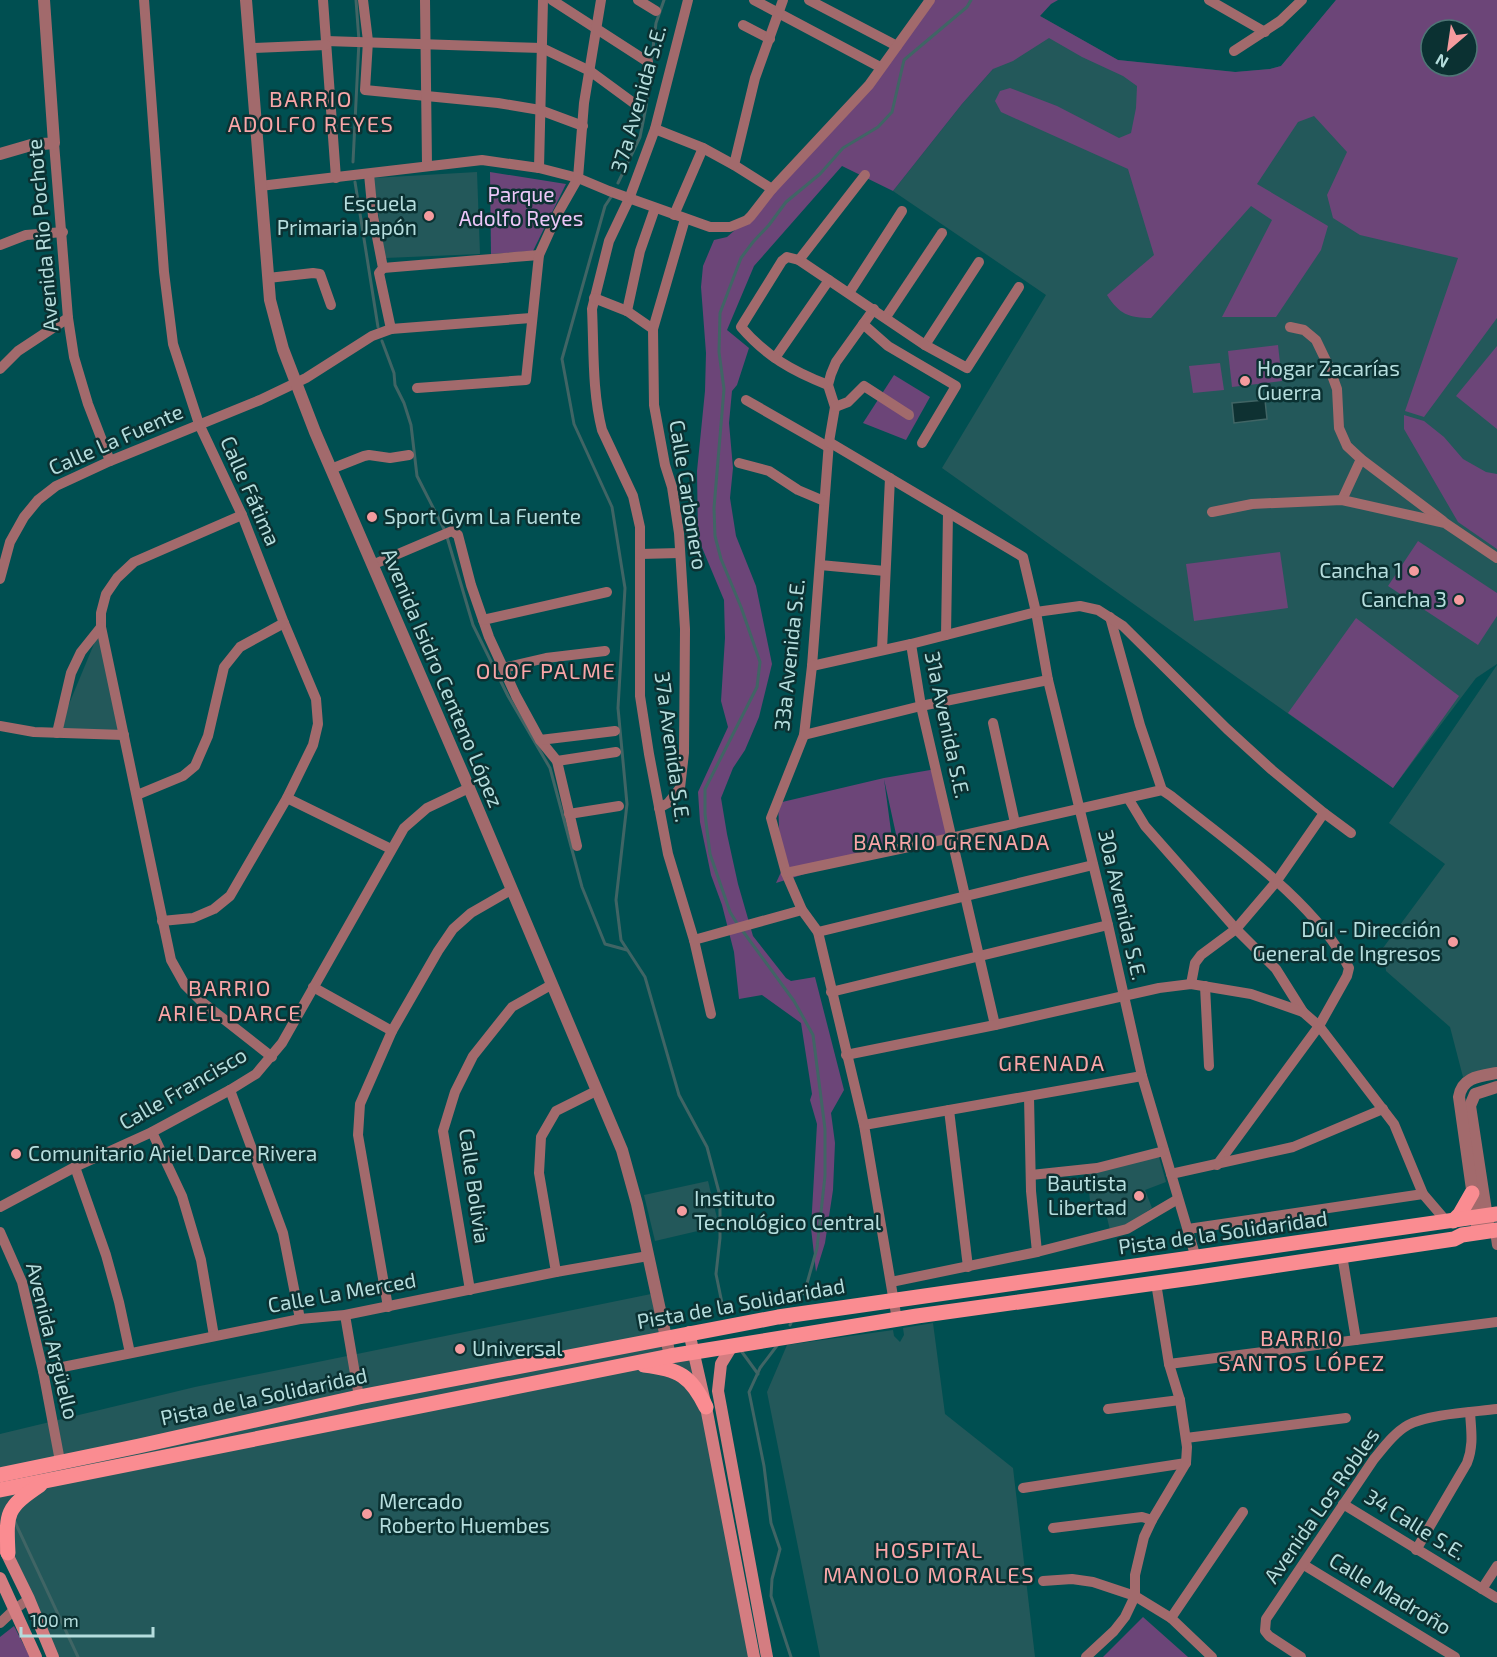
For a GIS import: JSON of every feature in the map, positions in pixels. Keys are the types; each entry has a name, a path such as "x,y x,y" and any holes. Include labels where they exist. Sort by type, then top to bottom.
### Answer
{"main road":[{"path":"1450,1222 1460,1214 1472,1193"},
{"name":"Pista de la Solidaridad","path":"0,1475 360,1397 504,1371 689,1332 804,1312 1450,1222 1490,1229"},
{"name":"Pista de la Solidaridad","path":"0,1490 670,1356 897,1320 1454,1239 1490,1229"},
{"path":"689,1332 706,1407 754,1657"},
{"path":"732,1346 721,1364 718,1391 767,1657"},
{"path":"629,1364 663,1368 681,1374 696,1387 706,1407"},
{"path":"48,1480 11,1508 4,1547 53,1657"},
{"path":"0,1578 36,1657"}],"street":[{"name":"Avenida Rio Pochote","path":"44,0 68,318 74,357 85,395 110,461"},
{"name":"Calle Fátima","path":"144,0 164,272 173,344 199,424 242,514 316,699 318,724 313,746 287,798 230,896 214,909 193,918 162,921"},
{"name":"Avenida Isidro Centeno López","path":"246,0 270,300 283,349 294,381 622,1150 637,1204 670,1356"},
{"path":"323,0 336,178"},
{"path":"363,0 368,41 365,90 498,103 540,110 583,126"},
{"path":"425,0 427,165"},
{"path":"539,168 543,0"},
{"path":"552,0 648,62"},
{"path":"417,388 526,380 539,255 558,213 578,178 584,103 601,0"},
{"path":"638,0 656,11"},
{"name":"37a Avenida S.E.","path":"688,0 655,129 629,199 609,241 592,309 599,419 633,496 639,527 640,696 668,854 694,940 711,1014"},
{"path":"754,0 880,67"},
{"path":"734,165 755,78 783,0"},
{"path":"810,0 897,46"},
{"path":"1209,0 1222,3 1265,32"},
{"path":"1234,51 1280,21 1302,0"},
{"path":"260,186 482,160 539,168 578,178 629,199 710,227 730,227 747,220 772,189 869,85 925,1"},
{"path":"743,25 770,39"},
{"path":"251,48 368,41 542,48 590,71 639,107"},
{"path":"655,129 703,148 772,189"},
{"path":"0,154 31,145 54,143"},
{"name":"Calle Carbonero","path":"659,808 668,803 680,788 684,753 685,629 680,553 672,487 665,465 654,405 653,330 680,217 703,148"},
{"path":"369,174 373,216 383,268"},
{"path":"799,260 865,175"},
{"path":"627,311 640,251 655,208"},
{"path":"849,292 902,211"},
{"path":"0,245 26,235 63,232"},
{"path":"885,317 942,233"},
{"path":"531,318 391,328 379,273 383,268 539,255"},
{"path":"874,309 836,362 828,384 798,373 775,358 757,345 741,327 782,261 787,257 799,260 849,292 874,309 925,345 967,368 1019,287"},
{"path":"925,345 980,262"},
{"path":"268,278 320,274 331,305"},
{"path":"775,358 830,280"},
{"path":"594,297 627,311 653,330"},
{"path":"0,369 18,351 68,318"},
{"path":"863,324 888,346 956,386 922,442"},
{"path":"1290,327 1304,330 1316,340 1329,367 1337,389 1340,428 1347,446 1445,523 1497,558"},
{"name":"Calle La Fuente","path":"0,579 10,542 24,517 38,500 56,486 110,461 260,400 294,381 306,378 372,336 391,328"},
{"name":"33a Avenida S.E.","path":"828,384 835,407 829,444 812,666 804,735 771,818 786,873 802,910 818,932 864,1125 897,1320"},
{"path":"835,407 848,402 864,386 909,414"},
{"path":"746,400 890,478 948,513 946,635"},
{"path":"332,469 363,456 390,458 409,454"},
{"path":"1342,500 1361,459"},
{"path":"739,463 768,471 798,490 824,501"},
{"path":"882,651 890,478"},
{"path":"1212,512 1252,504 1342,500 1445,523"},
{"name":"30a Avenida S.E.","path":"948,513 1023,557 1048,680 1142,1076 1196,1258"},
{"path":"242,514 134,562 117,578 106,594 101,613 101,627 171,960 185,984 202,1002 272,1057"},
{"path":"372,565 447,533 458,535 483,620 503,668 540,740 557,761 577,846"},
{"path":"640,554 680,553"},
{"path":"820,565 885,571"},
{"path":"483,620 608,592"},
{"path":"812,666 882,651 1036,612 1080,606 1098,610 1123,626 1272,770 1351,833"},
{"path":"1110,617 1140,725 1162,790 1276,882 1312,915 1348,968 1347,976 1319,1026 1217,1165"},
{"path":"137,795 183,776 195,766 208,736 224,667 240,647 284,623"},
{"path":"57,733 71,673 81,652 101,627"},
{"name":"31a Avenida S.E.","path":"911,644 921,706 995,1025"},
{"path":"503,668 546,658 605,651"},
{"path":"804,735 921,706 1048,680"},
{"path":"993,723 1015,824"},
{"path":"0,726 34,732 124,735"},
{"path":"540,740 615,732"},
{"path":"557,761 616,752"},
{"name":"Calle Francisco","path":"0,1208 75,1167 152,1132 256,1074 272,1057 404,828 427,808 469,788"},
{"path":"786,873 1162,790"},
{"path":"287,798 391,849"},
{"path":"1128,798 1145,826 1236,929 1276,969 1304,1012 1319,1026 1383,1109 1394,1124 1423,1194 1450,1222"},
{"path":"569,814 619,806"},
{"path":"1191,984 1195,963 1200,955 1236,929 1276,882 1324,813"},
{"path":"818,932 1093,865"},
{"path":"388,1307 358,1135 360,1104 392,1031 453,929 471,913 511,890"},
{"path":"694,940 802,910"},
{"path":"831,992 1108,926"},
{"path":"846,1055 995,1025 1159,987 1191,984 1205,986 1251,994 1304,1012"},
{"name":"Calle Bolivia","path":"470,1290 443,1131 455,1092 473,1056 512,1007 551,985"},
{"path":"1205,986 1209,1066"},
{"path":"313,987 392,1031"},
{"path":"1490,1229 1472,1193 1459,1097 1460,1089 1472,1079 1497,1073"},
{"path":"864,1125 1142,1076"},
{"path":"1490,1229 1470,1106 1475,1094 1497,1087"},
{"path":"230,1090 283,1233 300,1319"},
{"path":"556,1272 539,1173 541,1137 556,1111 596,1091"},
{"path":"1029,1097 1030,1175 1037,1252"},
{"path":"1171,1174 1311,1141 1383,1109"},
{"path":"949,1110 968,1267"},
{"path":"152,1132 183,1196 201,1260 214,1336"},
{"path":"1030,1175 1097,1168 1164,1151"},
{"path":"75,1167 106,1254 130,1353"},
{"path":"1188,1230 1423,1194"},
{"path":"891,1282 1037,1252 1127,1229 1178,1199"},
{"name":"Avenida Argüello","path":"0,1232 22,1282 43,1371 60,1461"},
{"path":"1342,1255 1356,1340"},
{"name":"Calle La Merced","path":"43,1371 300,1319 345,1315 556,1272 648,1256"},
{"path":"1086,1657 1114,1631 1125,1617 1135,1596 1135,1575 1144,1537 1186,1463 1186,1438 1180,1400 1169,1364 1156,1282"},
{"path":"345,1315 360,1397"},
{"path":"1169,1364 1497,1322"},
{"path":"1108,1409 1180,1400"},
{"name":"Avenida Los Robles","path":"1301,1657 1269,1636 1265,1631 1266,1619 1374,1459 1406,1426 1419,1420 1497,1409"},
{"path":"1416,1550 1472,1451 1470,1412"},
{"path":"1186,1438 1346,1418"},
{"path":"1023,1488 1186,1463"},
{"name":"34 Calle S.E.","path":"1343,1504 1497,1598"},
{"path":"1171,1618 1244,1512"},
{"path":"1053,1528 1142,1517 1152,1520"},
{"name":"Calle Madroño","path":"1304,1565 1455,1657"},
{"path":"1482,1589 1497,1566"},
{"path":"1043,1581 1072,1579 1093,1582 1135,1596 1171,1618 1212,1657"},
{"path":"0,1623 29,1599"}],"shaded area":[{"name":"Hogar Zacarías Guerra","path":"1336,0 1497,0 1497,664 1476,678 1393,788 942,468 1046,295 893,191 962,104 1040,16 1118,60 1236,72 1281,66"},
{"name":"Escuela Primaria Japón","path":"477,172 480,254 385,258 373,178"},
{"path":"1265,400 1267,419 1234,423 1232,403"},
{"path":"101,627 124,735 57,733"},
{"path":"1497,665 1497,1071 1463,1077 1450,1027 1386,971 1383,948 1445,864 1389,823"},
{"path":"1159,1157 1166,1182 1145,1190 1152,1208 1123,1227 1110,1230 1103,1201 1090,1201 1087,1173"},
{"name":"Instituto Tecnológico Central","path":"708,1181 719,1226 655,1241 644,1195"},
{"name":"Mercado Roberto Huembes","path":"656,1293 670,1356 693,1352 754,1657 53,1657 0,1542 0,1434 195,1387"},
{"path":"933,1323 945,1414 1013,1468 1035,1657 820,1657 767,1392 787,1345 893,1330 894,1336 900,1342 904,1335 903,1328"}],"green space":[{"path":"924,0 1058,0 1040,16 1118,60 1235,72 1281,66 1336,0 1497,0 1497,318 1424,417 1405,411 1458,258 1360,235 1333,218 1327,195 1347,152 1314,116 1298,122 1257,184 1328,226 1321,250 1276,317 1222,317 1272,220 1251,206 1151,318 1131,316 1116,307 1107,295 1154,255 1128,169 1001,112 995,101 1000,91 1010,88 1057,106 1119,138 1131,133 1137,86 1123,76 1082,57 1049,38 1013,61 993,69 893,191 842,166 754,266 727,330 749,348 737,385 732,391 729,423 733,468 730,498 736,536 756,586 772,664 759,717 745,750 733,768 721,798 738,884 753,936 786,978 791,981 815,977 844,1090 831,1113 835,1143 833,1190 825,1243 816,1272 811,1228 817,1124 810,1100 812,1094 801,1023 762,995 739,999 734,952 722,905 711,875 700,822 698,792 728,727 721,701 725,638 724,600 698,538 697,471 705,391 706,353 701,287 703,266 714,240 727,237 751,216 869,85"},
{"name":"Parque Adolfo Reyes","path":"490,172 566,184 533,251 491,254"},
{"path":"1278,345 1282,381 1232,387 1228,351"},
{"path":"1497,346 1497,429 1456,396"},
{"path":"1220,363 1224,390 1193,393 1189,366"},
{"path":"894,375 930,397 906,440 863,423"},
{"path":"1404,415 1424,421 1444,437 1463,459 1486,472 1497,474 1497,549 1458,522 1404,429"},
{"path":"1418,541 1497,593 1497,616 1478,645 1388,586"},
{"path":"1280,552 1288,608 1194,621 1186,564"},
{"path":"1356,618 1459,696 1393,788 1288,713"},
{"path":"936,769 951,838 899,848 884,779 893,846 776,883 781,872 778,803 884,778"},
{"path":"1143,1617 1188,1657 1103,1657"},
{"path":"14,1626 30,1657 0,1657 0,1637"}],"waterway":[{"path":"353,162 359,41 356,0"},
{"path":"618,183 640,137 656,23 664,0"},
{"path":"738,925 730,912 710,854 705,814 705,789 757,687 760,662 721,559 715,536 714,508 724,389 719,352 720,313 741,258 753,242 786,202 820,174 843,148 878,127 892,112 904,60 967,7 971,0"},
{"path":"355,182 378,327"},
{"path":"611,197 605,206 562,359 574,424 612,507 625,588 618,708 627,804 616,900 621,940 645,977 679,1095 707,1147 720,1196 720,1238 716,1274 724,1313"},
{"path":"382,341 394,373 395,385 411,425 417,476 445,531"},
{"path":"447,537 473,625 508,696 550,768 582,887 605,944 627,950"},
{"path":"742,930 794,1001 813,1035 825,1129 825,1176 817,1248 804,1294"},
{"path":"779,1343 760,1368 749,1392 764,1466 771,1523 780,1549 772,1579 771,1596 791,1657"},
{"path":"742,1352 758,1374"},
{"path":"14,1520 78,1657"}],"place":[{"name":"Escuela Primaria Japón","path":"429,216"},
{"name":"Hogar Zacarías Guerra","path":"1245,381"},
{"name":"Sport Gym La Fuente","path":"372,517"},
{"name":"Cancha 1","path":"1414,571"},
{"name":"Cancha 3","path":"1459,600"},
{"name":"DGI - Dirección General de Ingresos","path":"1453,942"},
{"name":"Comunitario Ariel Darce Rivera","path":"16,1154"},
{"name":"Bautista Libertad","path":"1139,1196"},
{"name":"Instituto Tecnológico Central","path":"682,1211"},
{"name":"Universal","path":"460,1349"},
{"name":"Mercado Roberto Huembes","path":"367,1514"}],"district":[{"name":"BARRIO ADOLFO REYES","path":"311,112"},
{"name":"OLOF PALME","path":"546,671"},
{"name":"BARRIO GRENADA","path":"952,842"},
{"name":"BARRIO ARIEL DARCE","path":"230,1000"},
{"name":"GRENADA","path":"1052,1063"},
{"name":"BARRIO SANTOS LÓPEZ","path":"1302,1350"},
{"name":"HOSPITAL MANOLO MORALES","path":"929,1562"}]}
